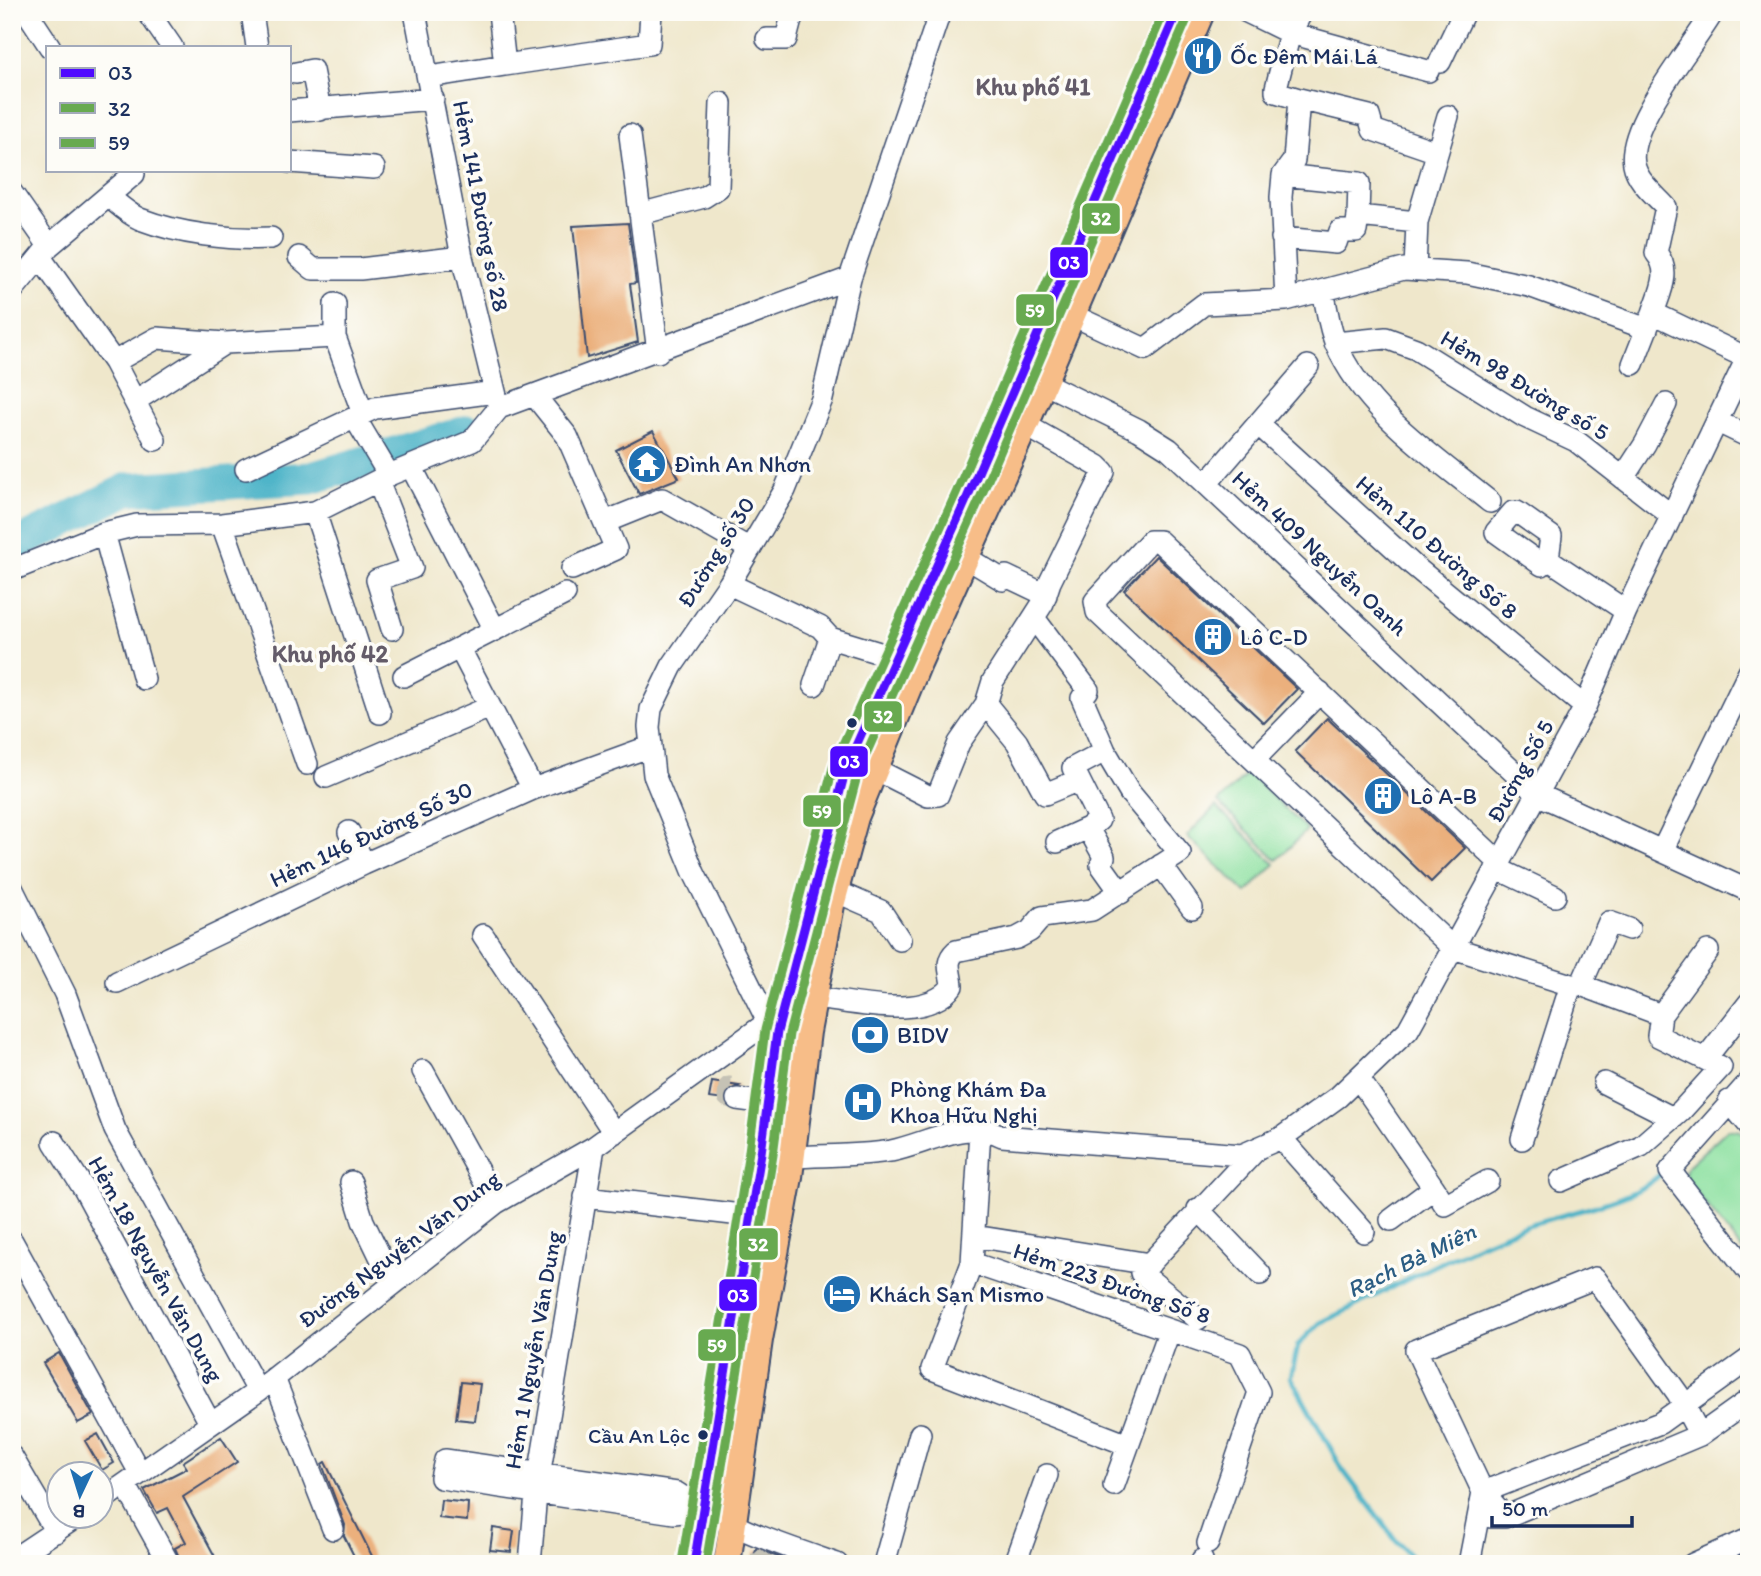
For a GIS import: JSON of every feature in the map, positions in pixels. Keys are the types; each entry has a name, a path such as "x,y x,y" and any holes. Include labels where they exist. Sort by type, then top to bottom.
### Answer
{"main road":[{"path":"694,1564 761,1153 768,1098 772,1027 846,768 1177,12"},
{"path":"727,1564 759,1340 792,1157 807,1037 835,891 855,817 873,768 1026,425 1070,314 1201,12"},
{"path":"761,1153 792,1157"}],"street":[{"path":"27,12 49,46"},
{"path":"148,12 171,46"},
{"path":"252,12 257,46"},
{"name":"Hẻm 141 Đường số 28","path":"415,12 462,257 497,400"},
{"path":"499,12 505,65"},
{"path":"429,77 649,44 651,12"},
{"path":"767,39 786,39 793,12"},
{"name":"Đường số 30","path":"772,1027 694,873 654,775 651,709 672,666 729,584 785,490 822,399 850,278 940,12"},
{"path":"1247,12 1290,33 1434,66 1464,12"},
{"path":"1302,12 1290,33 1276,92 1369,116 1373,130 1437,152"},
{"path":"1633,364 1666,272 1663,261 1656,253 1666,207 1638,176 1632,152 1664,84 1713,12"},
{"path":"296,73 312,71 320,110"},
{"path":"290,111 433,99"},
{"path":"1286,300 1282,238 1283,175 1294,160 1299,99"},
{"path":"640,214 704,197 718,188 721,103"},
{"path":"1410,269 1417,222 1448,116"},
{"path":"630,135 658,352"},
{"path":"290,162 374,168"},
{"path":"12,291 45,252 134,172"},
{"path":"1282,238 1336,243 1340,231 1356,232 1359,183 1283,175"},
{"path":"12,193 45,252 114,362 155,440"},
{"path":"108,196 137,218 163,225 225,236 271,238"},
{"path":"1358,216 1417,222"},
{"path":"299,257 313,269 360,269 462,257"},
{"path":"1070,314 1144,349 1204,304 1286,300 1410,269 1467,273 1529,286 1650,321 1748,356"},
{"path":"246,470 375,408 535,396 850,278"},
{"path":"1323,291 1335,342 1354,377 1379,407 1490,502"},
{"path":"335,303 335,337 359,416 384,474 412,568 377,580 392,629"},
{"path":"114,362 157,338 225,343 335,337"},
{"name":"Hẻm 98 Đường số 5","path":"1335,342 1386,338 1416,349 1525,417 1576,441 1672,516"},
{"path":"135,401 225,343"},
{"name":"Đường Số 5","path":"1150,1264 1198,1209 1256,1150 1281,1138 1359,1079 1408,1030 1585,707 1626,611 1748,356"},
{"path":"1207,483 1308,366"},
{"name":"Hẻm 409 Nguyễn Oanh","path":"1044,383 1139,430 1169,449 1537,794 1749,891"},
{"path":"535,396 567,436 616,549 572,569"},
{"path":"12,570 104,533 137,525 222,524 315,512 384,474 472,441 497,400"},
{"path":"1623,478 1666,404"},
{"path":"1718,422 1749,437"},
{"name":"Hẻm 110 Đường Số 8","path":"1258,424 1413,565 1585,707"},
{"path":"873,768 928,796 938,795 959,743 986,704 993,681 1034,618 1104,472 1026,425"},
{"path":"411,466 495,630"},
{"path":"605,522 662,499 750,549"},
{"path":"315,512 380,713"},
{"path":"222,524 307,764"},
{"path":"104,533 144,679"},
{"path":"1555,896 1498,866 1320,692 1159,541 1150,541 1096,601 1097,612 1453,948 1661,1014"},
{"path":"965,557 1003,580 1006,576 1048,588"},
{"path":"1548,559 1626,611"},
{"path":"729,584 820,627 830,638 896,658"},
{"path":"404,676 565,594"},
{"path":"815,998 910,1007 929,1004 952,986 948,966 950,957 956,951 1017,938 1030,931 1042,917 1092,910 1121,893 1180,850 1130,793 1105,751 1082,698 1088,690 1034,618"},
{"path":"814,685 830,638"},
{"path":"460,649 533,789"},
{"path":"1662,851 1749,672"},
{"path":"1254,760 1320,692"},
{"path":"986,704 1017,742 1045,794 1079,780"},
{"path":"326,777 490,707"},
{"name":"Hẻm 146 Đường Số 30","path":"117,982 364,864 533,789 651,746"},
{"path":"1057,842 1099,820 1073,766 1105,751"},
{"path":"1088,828 1104,857 1101,865 1121,893"},
{"path":"349,832 364,864"},
{"path":"1161,865 1192,908"},
{"path":"12,888 65,994 114,1130 266,1385 333,1530"},
{"path":"835,891 881,911 900,940"},
{"path":"1522,1139 1576,985 1609,922 1629,929"},
{"path":"483,935 614,1133"},
{"path":"1561,1181 1641,1146 1673,1118 1721,1068 1658,1036 1661,1014 1708,951"},
{"path":"1704,1059 1749,1003"},
{"path":"772,1027 807,1037"},
{"name":"Đường Nguyễn Văn Dung","path":"116,1490 266,1385 496,1203 594,1147 772,1027"},
{"path":"423,1070 496,1203"},
{"path":"1359,1079 1445,1205 1488,1181"},
{"path":"1749,1082 1729,1101 1670,1171 1749,1272"},
{"path":"1604,1083 1673,1118"},
{"path":"738,1093 768,1098"},
{"path":"1729,1101 1749,1125"},
{"path":"792,1157 890,1151 973,1128 986,1130 1001,1123 1245,1143 1256,1150"},
{"path":"986,1130 972,1263 932,1369 1128,1445"},
{"path":"1281,1138 1364,1232"},
{"name":"Hẻm 18 Nguyễn Văn Dung","path":"54,1142 85,1189 210,1423"},
{"name":"Hẻm 1 Nguyễn Văn Dung","path":"530,1564 537,1484 594,1147"},
{"path":"351,1182 363,1221 393,1283"},
{"path":"1391,1220 1434,1188"},
{"path":"585,1197 750,1216"},
{"path":"1198,1209 1260,1274"},
{"name":"Hẻm 223 Đường Số 8","path":"974,1236 1150,1264"},
{"path":"12,1241 133,1478 169,1564"},
{"name":"Hẻm 223 Đường Số 8","path":"972,1263 1240,1354 1259,1392 1203,1556"},
{"path":"1150,1264 1141,1273 1198,1319"},
{"path":"1505,1517 1483,1492 1416,1350 1595,1278 1684,1406 1700,1435"},
{"path":"1114,1485 1169,1332"},
{"path":"1483,1492 1661,1423 1749,1359"},
{"path":"1479,1517 1505,1517 1700,1435 1749,1400"},
{"path":"884,1564 920,1434"},
{"path":"12,1457 56,1532"},
{"path":"1015,1564 1047,1475"},
{"path":"537,1484 674,1513 701,1510 772,1546 837,1564"},
{"path":"1469,1564 1483,1492"},
{"path":"13,1561 59,1530"},
{"path":"1693,1564 1749,1539"}],"green space":[{"path":"1248,773 1307,830 1277,860 1218,802"},
{"path":"1216,806 1275,864 1246,893 1187,836"},
{"path":"1728,1129 1740,1131 1749,1141 1749,1259 1686,1179 1685,1171 1689,1165"}],"building":[{"path":"628,223 636,283 630,284 638,342 587,358 573,226"},
{"name":"Đình An Nhơn","path":"653,431 679,478 639,494 616,450"},
{"name":"Lô C-D","path":"1156,556 1297,689 1264,723 1124,590"},
{"name":"Lô A-B","path":"1327,718 1465,848 1431,882 1295,751"},
{"path":"712,1082 739,1086 727,1091 724,1100 709,1098"},
{"path":"59,1353 93,1415 78,1423 43,1363"},
{"path":"461,1382 480,1384 475,1421 456,1419"},
{"path":"98,1434 112,1460 96,1460 85,1441"},
{"path":"221,1437 237,1462 183,1497 219,1564 182,1564 175,1548 186,1542 168,1508 157,1513 144,1490 187,1468 183,1462"},
{"path":"325,1462 376,1564 358,1564 344,1536 345,1525 322,1464"},
{"path":"441,1500 468,1503 467,1521 439,1518"},
{"path":"493,1528 514,1531 511,1552 490,1550"},
{"path":"756,1549 770,1554 796,1564 751,1564"}],"waterway":[{"path":"12,547 128,489 311,478 469,431"},
{"name":"Rạch Bà Miên","path":"1418,1564 1397,1542 1342,1469 1291,1377 1298,1345 1320,1323 1442,1262 1517,1229 1616,1199 1651,1182 1664,1170"}],"tunnel":[{"path":"737,1099 728,1097 729,1087 738,1088"},
{"path":"752,1564 761,1563 771,1549"}],"transit line":[{"name":"59","path":"682,1562 749,1151 765,1030 834,764 956,493 1164,12"},
{"name":"03","path":"694,1564 761,1153 777,1032 846,768 967,498 1177,12"},
{"name":"32","path":"706,1564 773,1155 789,1034 858,772 978,503 1188,17"}],"place":[{"name":"Ốc Đêm Mái Lá","path":"1203,56"},
{"name":"Đình An Nhơn","path":"647,464"},
{"name":"Lô C-D","path":"1213,637"},
{"name":"Lô A-B","path":"1383,796"},
{"name":"BIDV","path":"870,1035"},
{"name":"Phòng Khám Đa Khoa Hữu Nghị","path":"863,1102"},
{"name":"Khách Sạn Mismo","path":"842,1294"},
{"name":"Cầu An Lộc","path":"703,1435"}],"district":[{"name":"Khu phố 41","path":"1033,86"},
{"name":"Khu phố 42","path":"330,653"}]}
